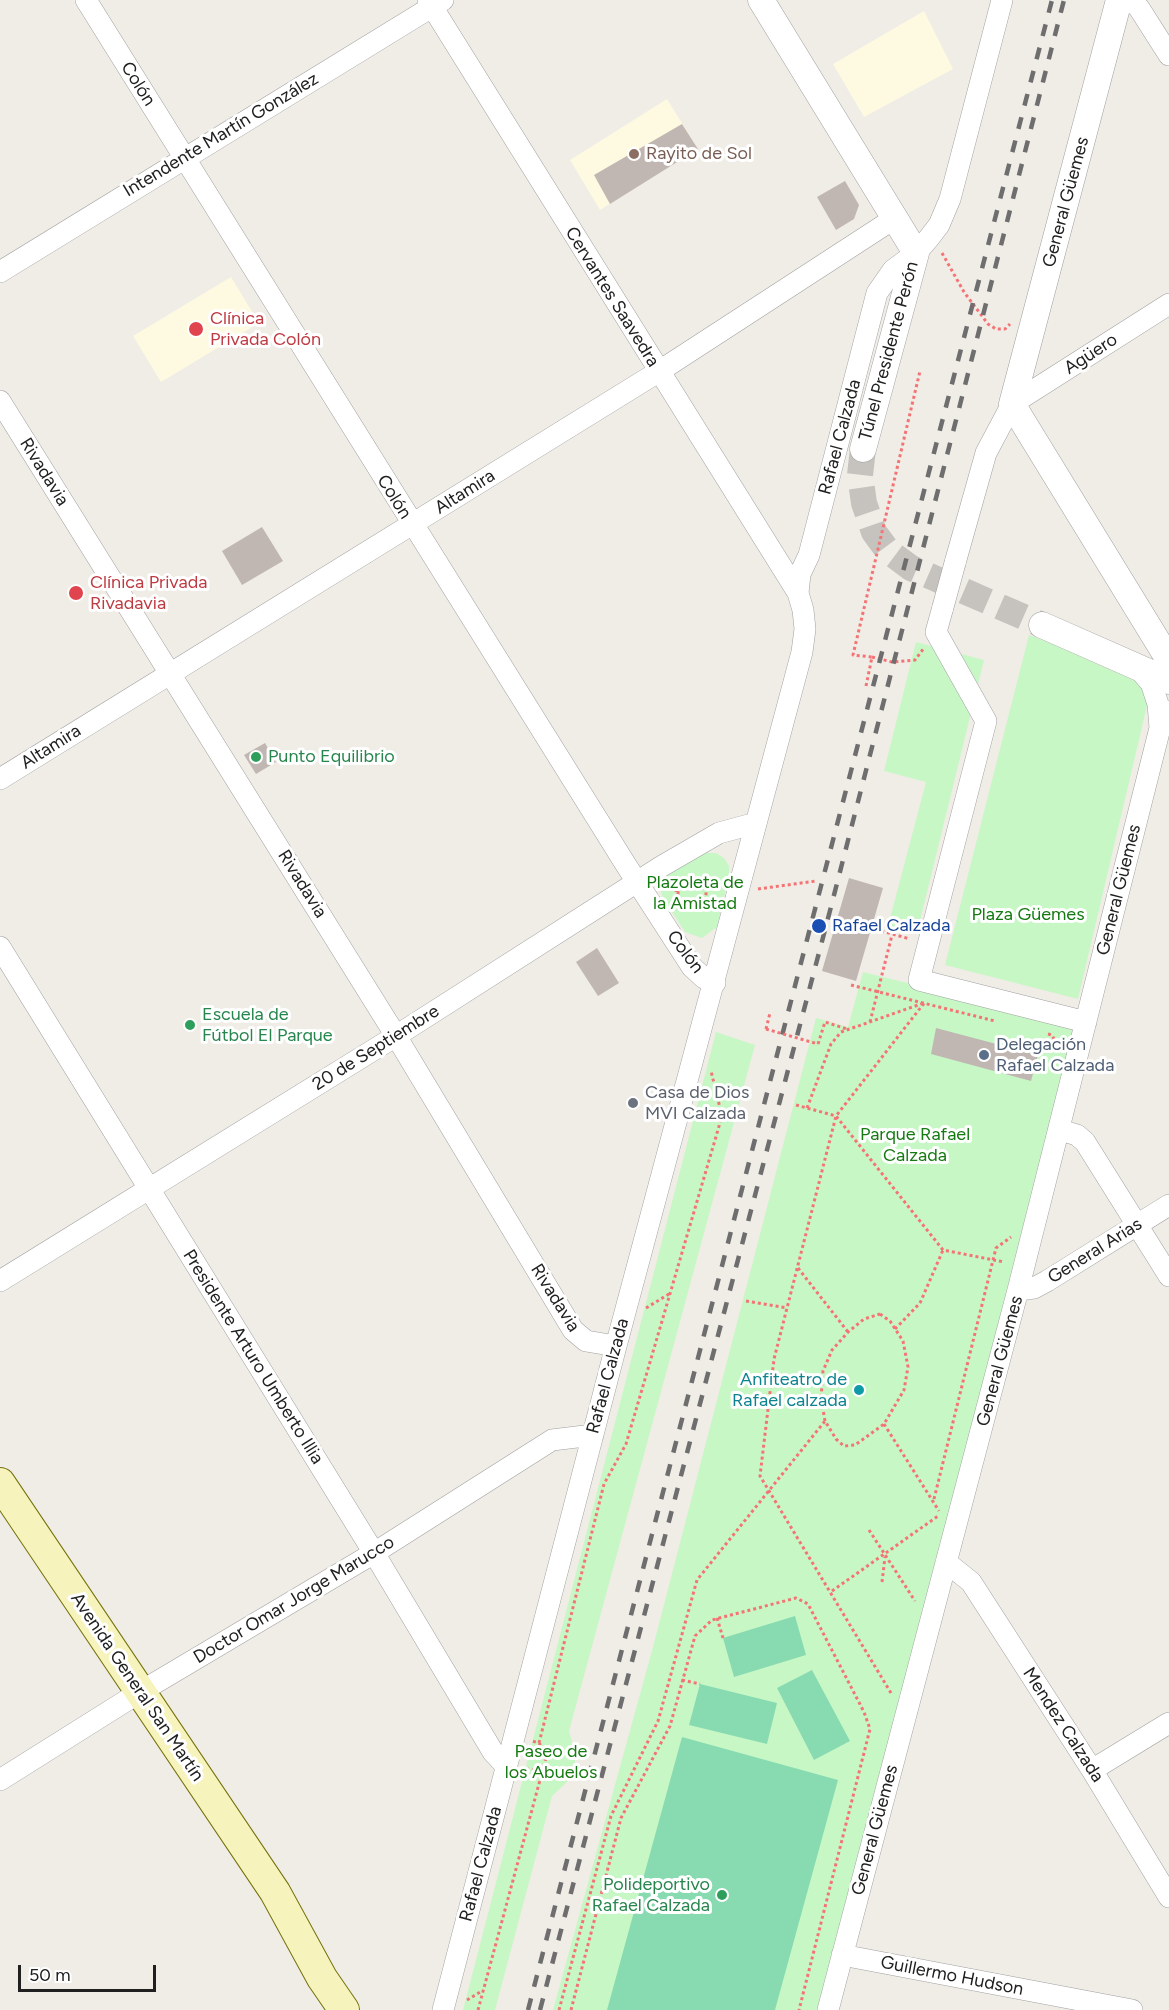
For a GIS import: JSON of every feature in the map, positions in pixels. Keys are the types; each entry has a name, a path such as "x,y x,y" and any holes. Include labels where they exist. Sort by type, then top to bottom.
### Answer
{"main road":[{"name":"Avenida General San Martín","path":"0,1483 275,1892 322,1978 344,2010"},
{"name":"Avenida General San Martín","path":"275,1892 331,1960 366,2010"}],"street":[{"name":"Colón","path":"86,0 637,882 693,966 704,978 715,983"},
{"path":"761,0 895,218 922,245"},
{"name":"Rafael Calzada","path":"450,2008 506,1766 802,652 805,629 798,593 800,574 809,555 877,293 893,270 922,245 939,225 950,199 1002,0"},
{"name":"General Güemes","path":"1012,404 1119,0"},
{"path":"1130,0 1139,8 1169,55"},
{"name":"Intendente Martín González","path":"0,272 435,2"},
{"name":"Cervantes Saavedra","path":"435,2 658,372 798,593"},
{"name":"Altamira","path":"0,779 658,372 895,218"},
{"name":"Túnel Presidente Perón","path":"863,449 922,245"},
{"name":"Agüero","path":"1012,404 1169,304"},
{"name":"Rivadavia","path":"0,401 396,1036 573,1330 586,1341 616,1346"},
{"path":"1012,404 986,453 936,632 986,721 930,945 929,982 1086,1022"},
{"path":"1012,404 1169,660"},
{"path":"1042,625 1169,681"},
{"path":"1138,668 1150,683 1164,719"},
{"name":"General Güemes","path":"828,2010 1060,1130 1164,719"},
{"name":"20 de Septiembre","path":"0,1281 396,1036 637,882 719,833 756,824"},
{"name":"Presidente Arturo Umberto Illia","path":"0,947 374,1553 493,1752 506,1766"},
{"path":"1060,1130 1077,1135 1085,1142 1169,1276"},
{"name":"General Arias","path":"1018,1290 1034,1288 1047,1281 1169,1205"},
{"name":"Doctor Omar Jorge Marucco","path":"0,1780 140,1692 374,1553 552,1440 593,1435"},
{"name":"Mendez Calzada","path":"946,1562 971,1582 1092,1770 1169,1897"},
{"path":"1092,1770 1169,1723"},
{"name":"Guillermo Hudson","path":"842,1955 1058,2004 1132,2010"}],"path":[{"path":"922,245 943,254 964,292 988,324 996,329 1005,329 1010,325 1013,313"},
{"path":"915,660 892,662 853,655 920,371"},
{"path":"867,687 872,657"},
{"path":"737,892 816,881"},
{"path":"688,882 700,883 705,890 703,903 695,908 686,907 680,900 679,891 688,882"},
{"path":"835,918 930,945"},
{"path":"870,1022 892,935"},
{"path":"908,1704 892,1694 832,1591 760,1476 774,1359 836,1116 924,1004 929,982"},
{"path":"852,986 1005,1024"},
{"path":"807,1108 831,1044 841,1032 924,1004"},
{"path":"770,1013 766,1029 818,1044 825,1022 849,1029"},
{"path":"539,1743 604,1484 626,1444 722,1116 701,1029"},
{"path":"1040,1032 1052,1035 1059,1048"},
{"path":"796,1105 836,1116 943,1250 1004,1262"},
{"path":"934,1499 996,1248 1011,1236"},
{"path":"895,1329 920,1303 943,1250"},
{"path":"798,1268 848,1332"},
{"path":"746,1301 788,1308"},
{"path":"880,1314 895,1329 906,1355 907,1378 896,1407 884,1424 866,1439 849,1446 840,1443 825,1421 821,1398 823,1371 832,1350 864,1319 880,1314"},
{"path":"560,2010 611,1816 658,1721 697,1580 825,1421"},
{"path":"832,1591 940,1514 934,1499 884,1424"},
{"path":"869,1530 916,1602"},
{"path":"882,1582 885,1555"},
{"path":"571,2010 621,1818 666,1734 695,1635 705,1623 717,1618 788,1599 803,1600 808,1604 869,1721 870,1737 799,2010"},
{"path":"717,1618 723,1638"},
{"path":"682,1680 700,1684"},
{"path":"478,2010 547,1754 539,1743 514,1737"},
{"path":"450,2008 483,1990"}],"shaded area":[{"path":"924,11 953,69 864,117 833,64"},
{"name":"Rayito de Sol","path":"667,99 698,149 600,210 570,160"},
{"name":"Clínica Privada Colón","path":"231,277 259,323 161,382 133,336"}],"green space":[{"name":"Plaza Güemes","path":"1029,635 1153,680 1078,999 945,965"},
{"path":"916,642 984,660 917,933 888,926 926,782 884,771"},
{"name":"Plazoleta de la Amistad","path":"703,853 716,853 724,858 729,866 729,875 717,927 702,938 685,932 663,898 660,888 666,876"},
{"name":"Parque Rafael Calzada","path":"863,972 1060,1021 1072,1027 1075,1032 819,2010 553,2010 653,1647 816,1018 848,1027"},
{"name":"Paseo de los Abuelos","path":"716,1032 755,1045 569,1731 575,1753 575,1766 569,1780 552,1796 495,2010 463,2010"},
{"path":"795,1616 806,1655 734,1677 723,1638"},
{"path":"812,1670 850,1741 814,1760 777,1688"},
{"path":"700,1684 777,1703 767,1744 689,1725"},
{"name":"Polideportivo Rafael Calzada","path":"682,1737 838,1780 775,2010 607,2010"}],"building":[{"path":"682,124 698,149 610,204 594,175"},
{"path":"845,181 859,205 854,219 836,230 817,197"},
{"path":"262,527 283,561 242,585 222,551"},
{"path":"265,743 276,762 256,774 244,755"},
{"path":"849,878 883,888 856,981 822,971"},
{"path":"597,948 619,983 598,996 576,962"},
{"name":"Delegación Rafael Calzada","path":"936,1028 1038,1055 1031,1081 931,1054"}],"tunnel":[{"path":"863,449 860,475 864,503 874,532 888,551 911,568 1042,625"}],"railway":[{"path":"528,2010 1052,0"},
{"path":"540,2010 825,930 1064,0"}],"place":[{"name":"Rayito de Sol","path":"634,154"},
{"name":"Clínica Privada Colón","path":"196,329"},
{"name":"Clínica Privada Rivadavia","path":"76,593"},
{"name":"Punto Equilibrio","path":"256,757"},
{"name":"Rafael Calzada","path":"819,926"},
{"name":"Escuela de Fútbol El Parque","path":"190,1025"},
{"name":"Delegación Rafael Calzada","path":"984,1055"},
{"name":"Casa de Dios MVI Calzada","path":"633,1103"},
{"name":"Anfiteatro de Rafael calzada","path":"859,1390"},
{"name":"Polideportivo Rafael Calzada","path":"722,1895"}]}
